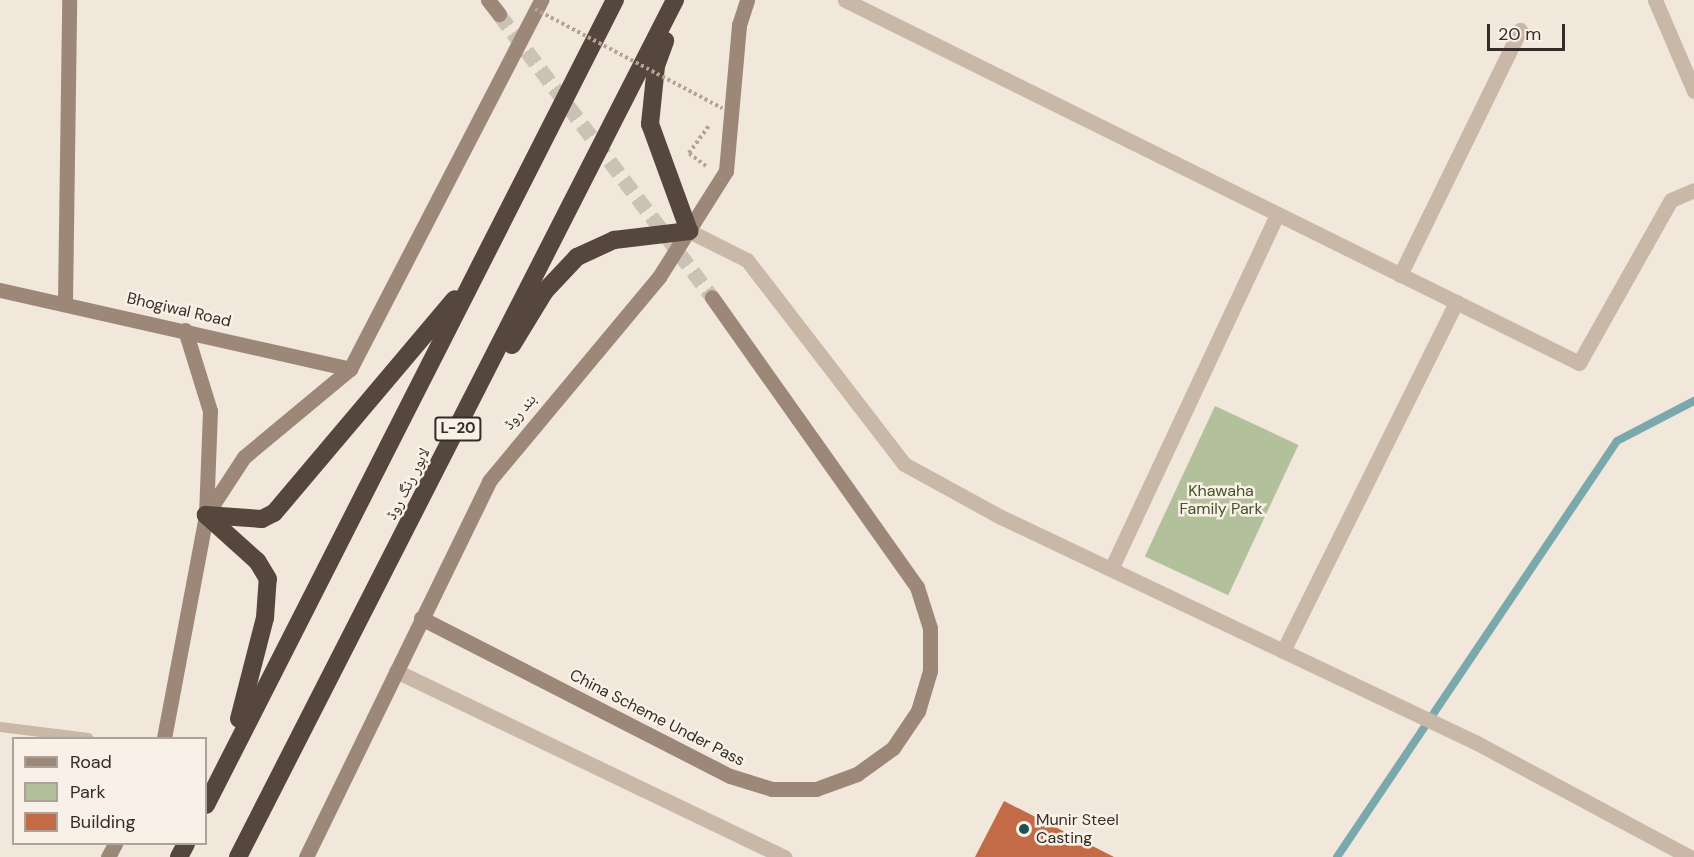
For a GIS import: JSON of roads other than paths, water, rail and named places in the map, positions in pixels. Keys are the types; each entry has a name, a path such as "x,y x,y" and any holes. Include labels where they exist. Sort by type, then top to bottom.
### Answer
{"highway":[{"path":"207,803 615,0"},
{"name":"لاہور رنگ روڈ","path":"238,857 439,467 675,0"},
{"path":"439,467 545,291 577,257 614,240 689,231 650,124 656,66 681,0"},
{"path":"206,515 262,519 274,513 476,274"},
{"path":"206,515 257,561 268,579 269,598 225,767"}],"main road":[{"path":"65,302 68,0"},
{"path":"488,0 499,14"},
{"name":"بند روڈ","path":"306,857 489,481 659,277 722,178 733,130 739,25 747,0"},
{"path":"206,515 244,457 350,369 538,5"},
{"name":"Bhogiwal Road","path":"0,290 65,302 350,369"},
{"name":"China Scheme Under Pass","path":"421,618 730,776 772,789 826,785 857,774 893,748 918,711 930,670 930,628 917,587 712,297"},
{"path":"164,737 206,515 210,411 185,330"}],"street":[{"path":"845,0 1579,363 1671,200 1694,190"},
{"path":"1654,0 1694,91"},
{"path":"1400,275 1520,30"},
{"path":"1111,569 1277,214"},
{"path":"689,231 747,260 904,465 1111,569 1477,743 1670,852 1690,857"},
{"path":"1283,651 1456,302"},
{"path":"396,670 785,857"}],"lane":[{"path":"0,727 80,737"}],"waterway":[{"path":"1337,857 1617,441 1694,401"}],"tunnel":[{"path":"499,14 712,297"}],"place":[{"name":"Munir Steel Casting","path":"1024,829"}],"park label":[{"name":"Khawaha Family Park","path":"1221,500"}]}
